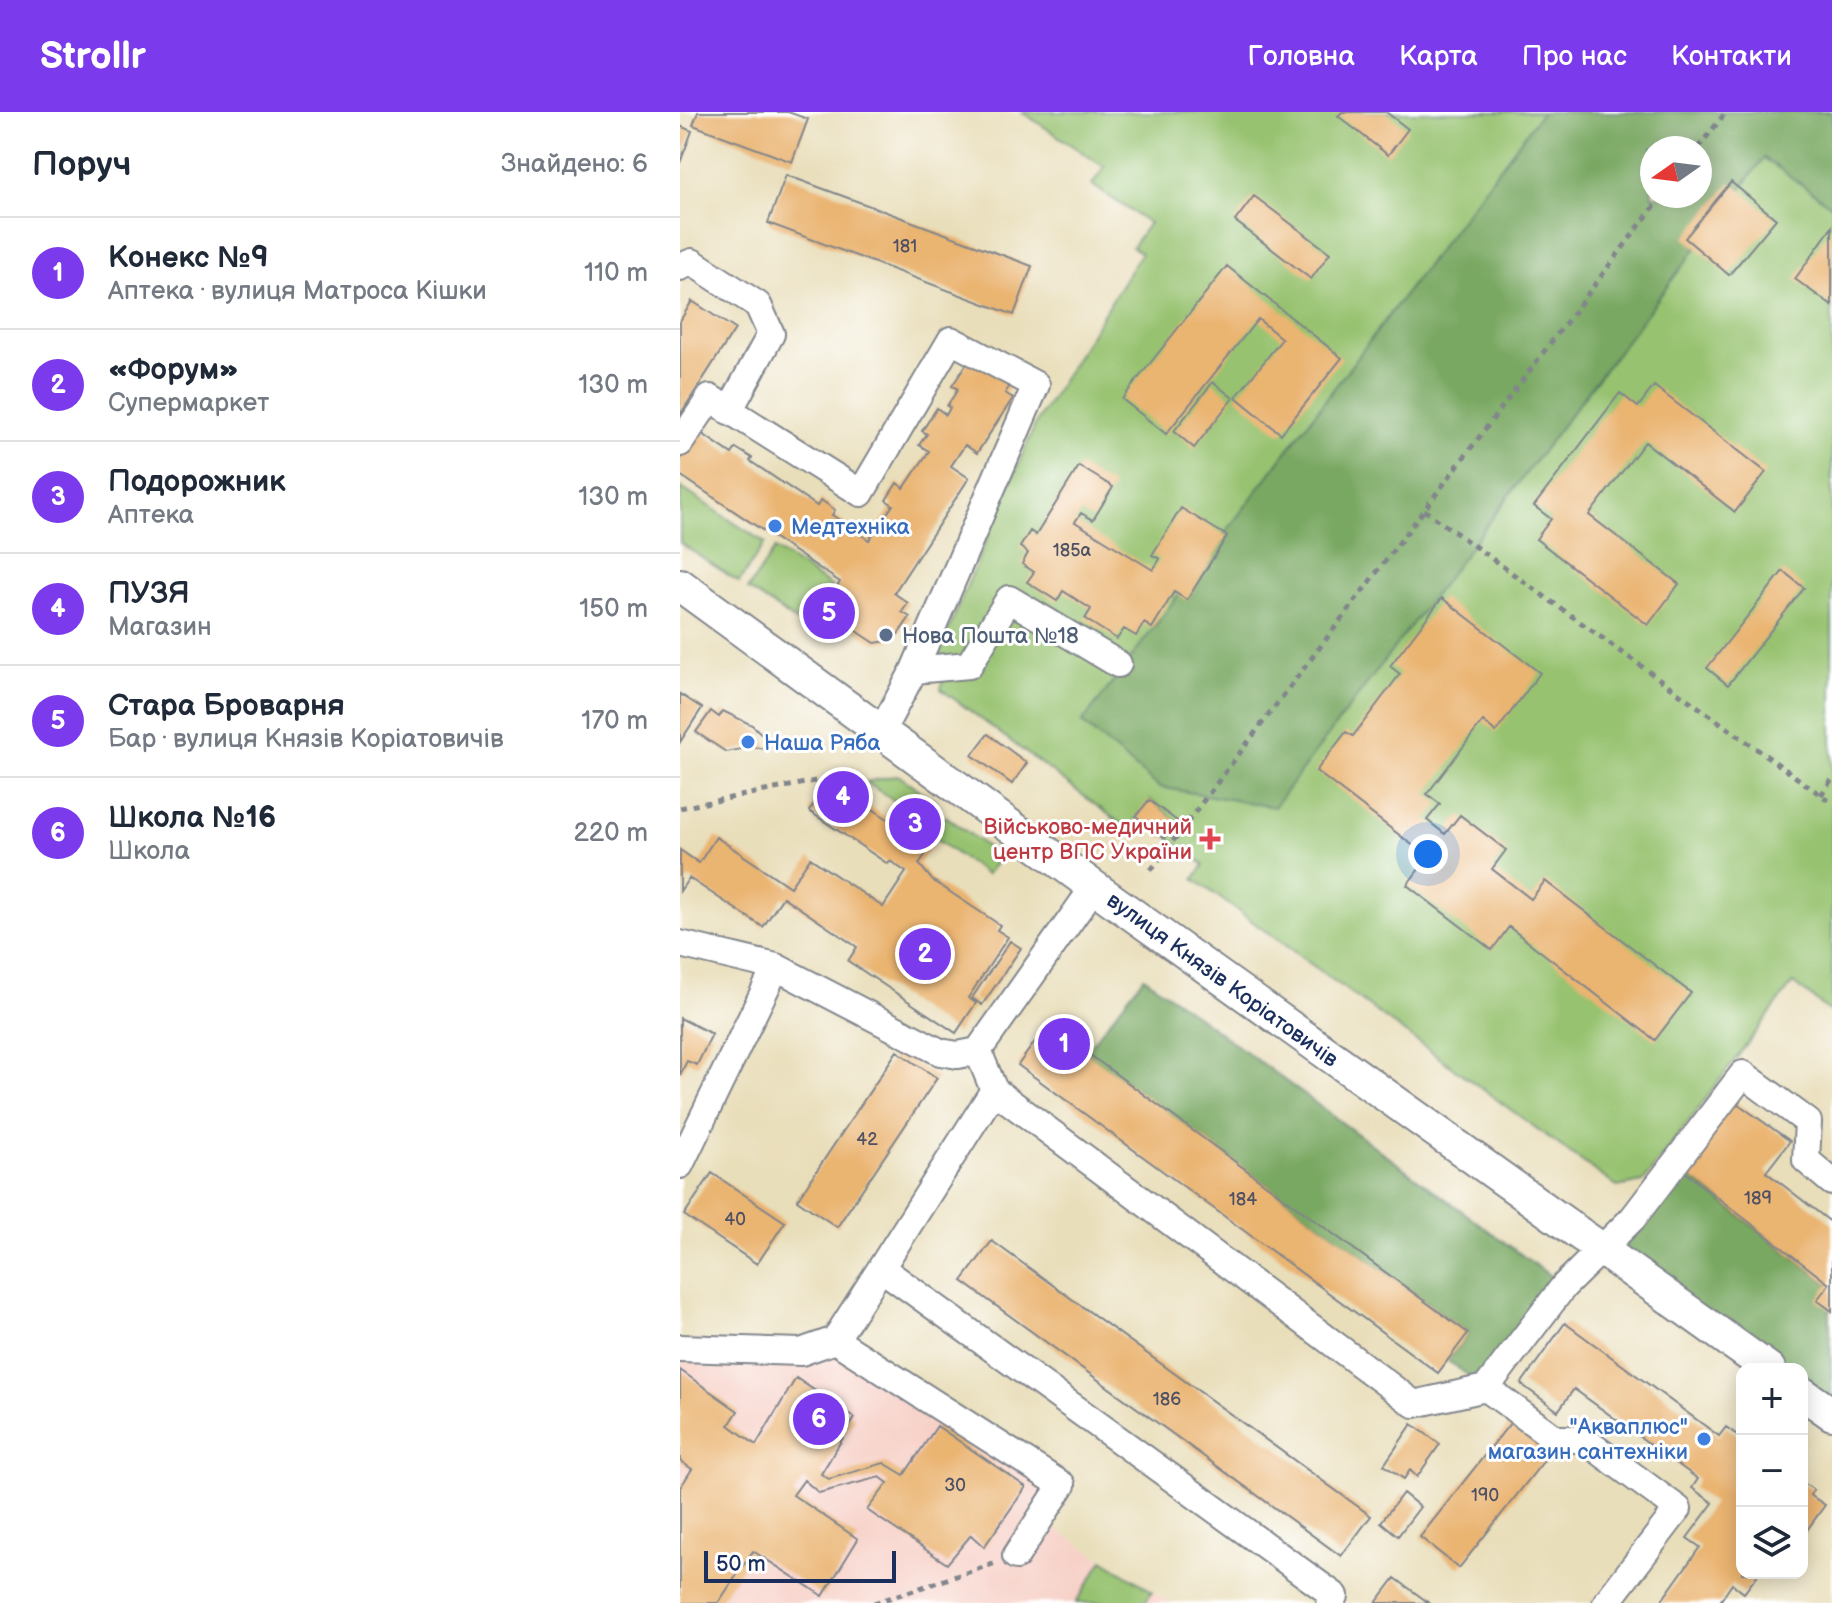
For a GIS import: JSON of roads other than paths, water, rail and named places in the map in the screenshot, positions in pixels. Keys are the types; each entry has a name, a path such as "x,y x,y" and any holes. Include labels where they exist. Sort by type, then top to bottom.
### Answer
{"main road":[{"name":"вулиця Князів Коріатовичів","path":"680,585 1094,887 1761,1363"},
{"path":"1808,1397 1832,1414"}],"street":[{"path":"680,267 692,262 758,305 771,334 729,411"},
{"path":"680,443 710,398 861,493 951,340 1036,385 914,670 881,732"},
{"path":"914,670 969,665 1009,599 1118,664"},
{"path":"680,944 776,967 940,1052 958,1055 978,1051 1094,887"},
{"path":"680,1165 776,967"},
{"path":"978,1051 994,1090 1414,1404 1486,1388 1564,1286 1633,1218 1743,1074 1808,1122 1806,1160 1832,1182"},
{"path":"680,1348 801,1352 835,1340 994,1090"},
{"path":"881,1268 1335,1596 1330,1603"},
{"path":"835,1340 1062,1485 1016,1556"},
{"path":"1486,1388 1556,1439 1583,1439 1678,1509 1606,1603"}],"place":[{"name":"Медтехніка","path":"775,526"},
{"name":"Стара Броварня","path":"829,613"},
{"name":"Нова Пошта №18","path":"886,635"},
{"name":"Наша Ряба","path":"748,742"},
{"name":"ПУЗЯ","path":"843,797"},
{"name":"Подорожник","path":"915,824"},
{"name":"Військово-медичний центр ВПС України","path":"1210,839"},
{"name":"«Форум»","path":"925,954"},
{"name":"Конекс №9","path":"1064,1044"},
{"name":"Школа №16","path":"819,1419"},
{"name":"\"Акваплюс\" магазин сантехніки","path":"1704,1439"}]}
